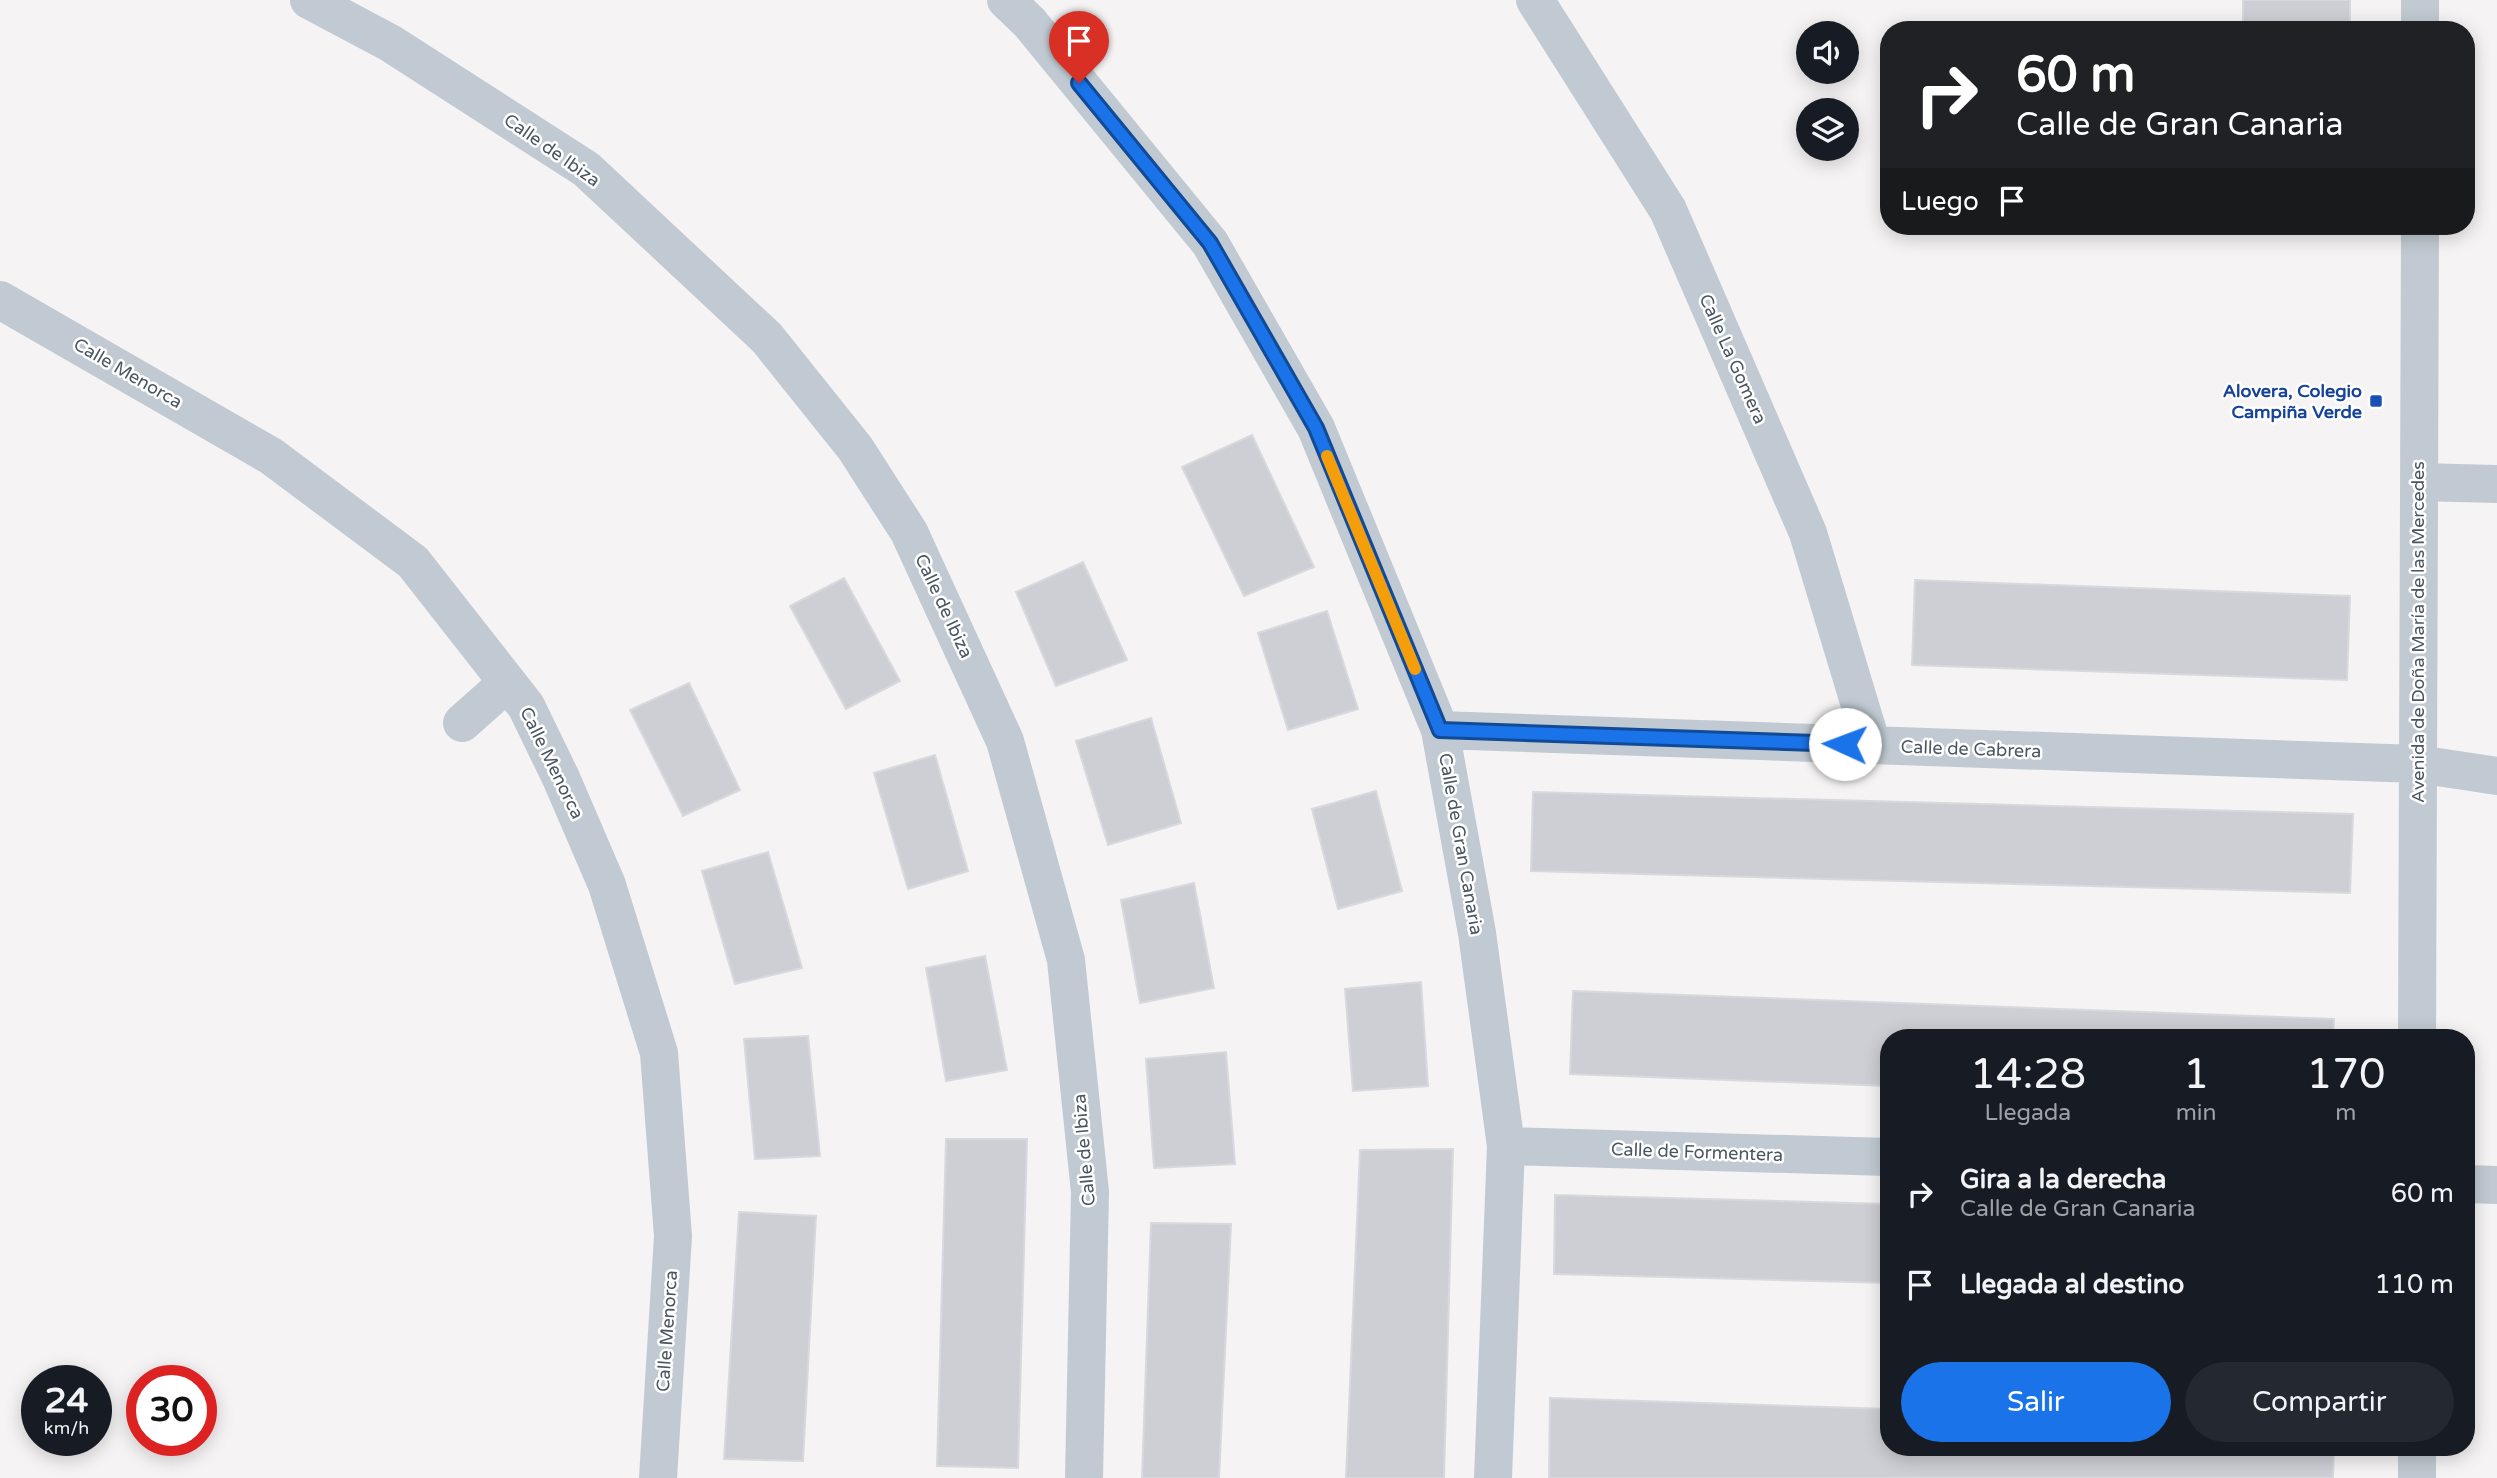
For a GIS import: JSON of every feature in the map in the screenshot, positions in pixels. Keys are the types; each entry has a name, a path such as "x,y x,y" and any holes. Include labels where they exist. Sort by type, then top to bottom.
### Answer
{"street":[{"name":"Calle de Ibiza","path":"309,0 390,43 586,169 767,338 855,447 909,532 1006,741 1066,960 1090,1192 1084,1478"},
{"name":"Calle de Gran Canaria","path":"1006,0 1030,23 1210,243 1316,428 1440,730 1477,933 1506,1146 1493,1478"},
{"name":"Calle La Gomera","path":"1535,0 1668,210 1808,533 1872,745"},
{"path":"2420,0 2420,21"},
{"name":"Avenida de Doña María de las Mercedes","path":"2417,1029 2420,235"},
{"name":"Calle Menorca","path":"0,300 271,456 413,562 526,706 607,885 659,1053 673,1236 658,1478"},
{"path":"2419,482 2497,484"},
{"path":"462,723 508,682"},
{"name":"Calle de Cabrera","path":"1440,730 2418,764 2497,776"},
{"name":"Calle de Formentera","path":"1506,1146 1880,1157"},
{"path":"2475,1184 2497,1185"},
{"path":"2417,1456 2417,1478"}],"building":[{"path":"2243,0 2350,0 2350,21 2243,21"},
{"path":"1252,435 1314,567 1244,596 1182,467"},
{"path":"1083,562 1127,660 1056,686 1016,592"},
{"path":"844,578 900,681 846,709 790,606"},
{"path":"1915,580 2350,596 2347,680 1912,665"},
{"path":"1327,611 1358,709 1288,730 1258,633"},
{"path":"689,683 740,790 683,816 630,710"},
{"path":"1151,718 1181,823 1108,845 1076,741"},
{"path":"935,755 968,871 908,889 874,773"},
{"path":"1376,791 1402,891 1338,909 1312,809"},
{"path":"1533,792 2353,814 2350,893 1531,871"},
{"path":"768,852 802,968 735,984 702,871"},
{"path":"1194,883 1214,988 1140,1003 1121,900"},
{"path":"985,956 1007,1070 946,1081 926,968"},
{"path":"1421,982 1428,1086 1353,1091 1345,989"},
{"path":"1573,991 2334,1019 2333,1029 1880,1029 1880,1086 1570,1074"},
{"path":"808,1036 820,1156 755,1159 744,1039"},
{"path":"1226,1052 1235,1164 1154,1168 1146,1059"},
{"path":"946,1139 1027,1139 1018,1468 937,1466"},
{"path":"1453,1149 1444,1478 1346,1478 1360,1150"},
{"path":"1555,1195 1880,1204 1880,1283 1554,1274"},
{"path":"739,1212 816,1216 803,1461 724,1459"},
{"path":"1151,1223 1231,1224 1219,1478 1142,1478"},
{"path":"1550,1398 1880,1409 1880,1456 2334,1456 2333,1478 1549,1478"}],"slow traffic":[{"path":"1327,456 1415,669"}],"place":[{"name":"Alovera, Colegio Campiña Verde","path":"2376,401"}],"route":[{"path":"1079,83 1210,243 1316,428 1440,730 1845,744"}]}
